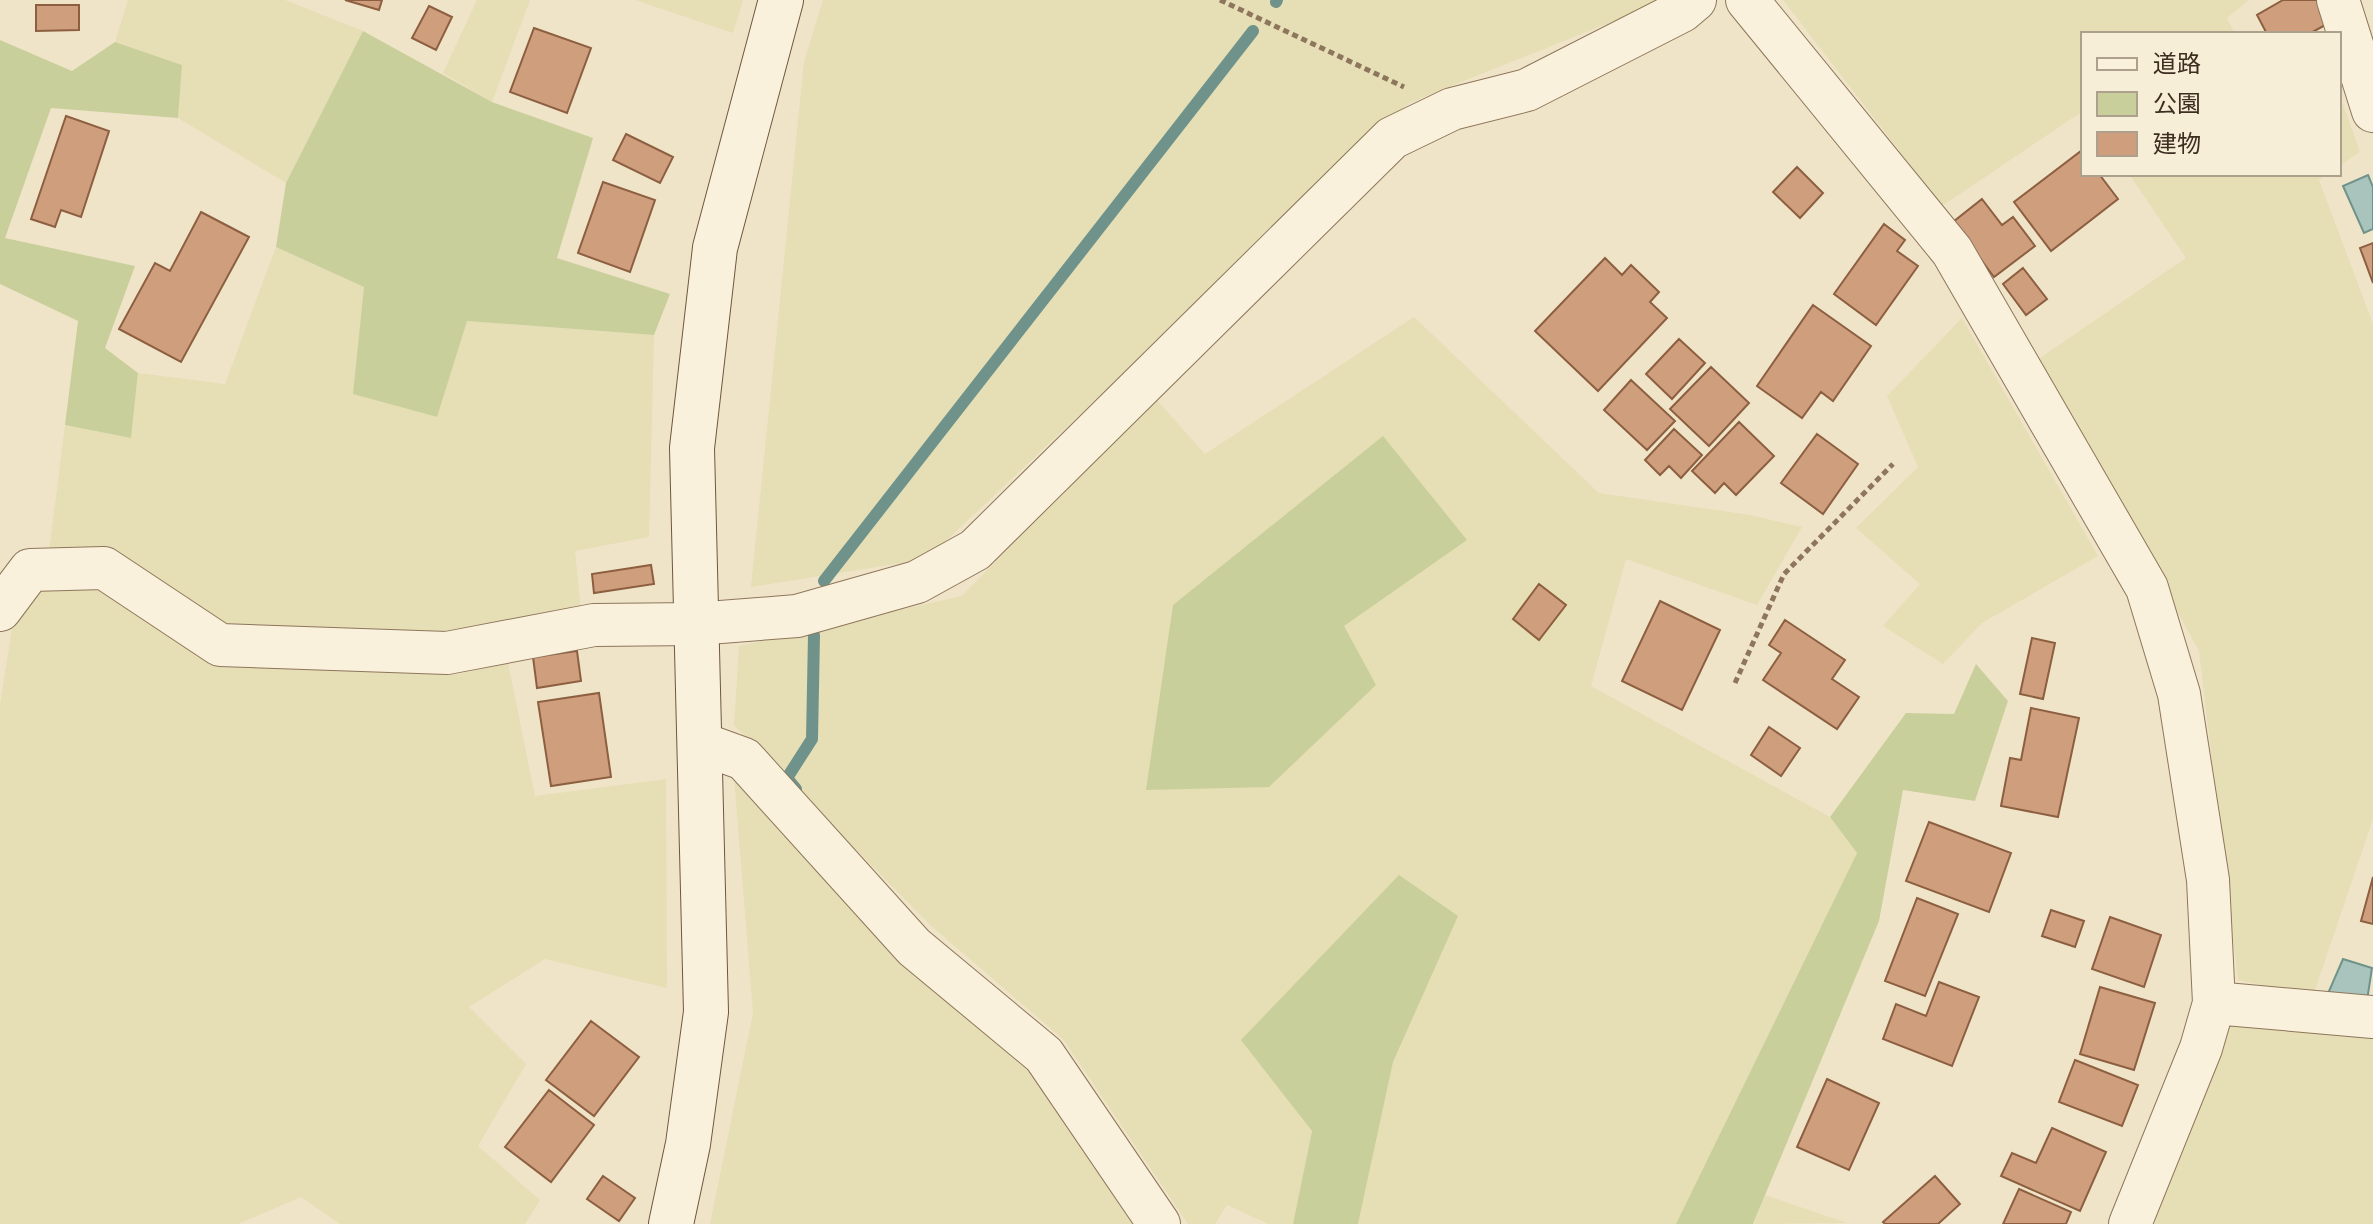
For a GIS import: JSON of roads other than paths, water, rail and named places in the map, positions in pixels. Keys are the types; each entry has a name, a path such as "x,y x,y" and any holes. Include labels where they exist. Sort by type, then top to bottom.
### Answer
{"street":[{"path":"671,1224 688,1144 706,1012 692,448 715,248 781,0"},
{"path":"0,610 30,570 104,568 220,645 447,653 594,625 695,624 797,616 917,582 975,550 1392,138 1452,109 1527,90 1682,11 1695,0"},
{"path":"1747,0 1952,251 2147,588 2179,694 2208,880 2214,1003 2201,1048 2130,1224"},
{"path":"2338,0 2373,111"},
{"path":"700,743 744,759 914,947 1044,1055 1159,1224"},
{"path":"2214,1003 2373,1017"}],"water":[{"path":"2368,175 2373,187 2373,229 2364,233 2343,186"},
{"path":"2343,959 2372,968 2366,1007 2326,998"}],"waterway":[{"path":"824,581 1253,31"},
{"path":"796,789 787,778 812,739 814,635"}]}
